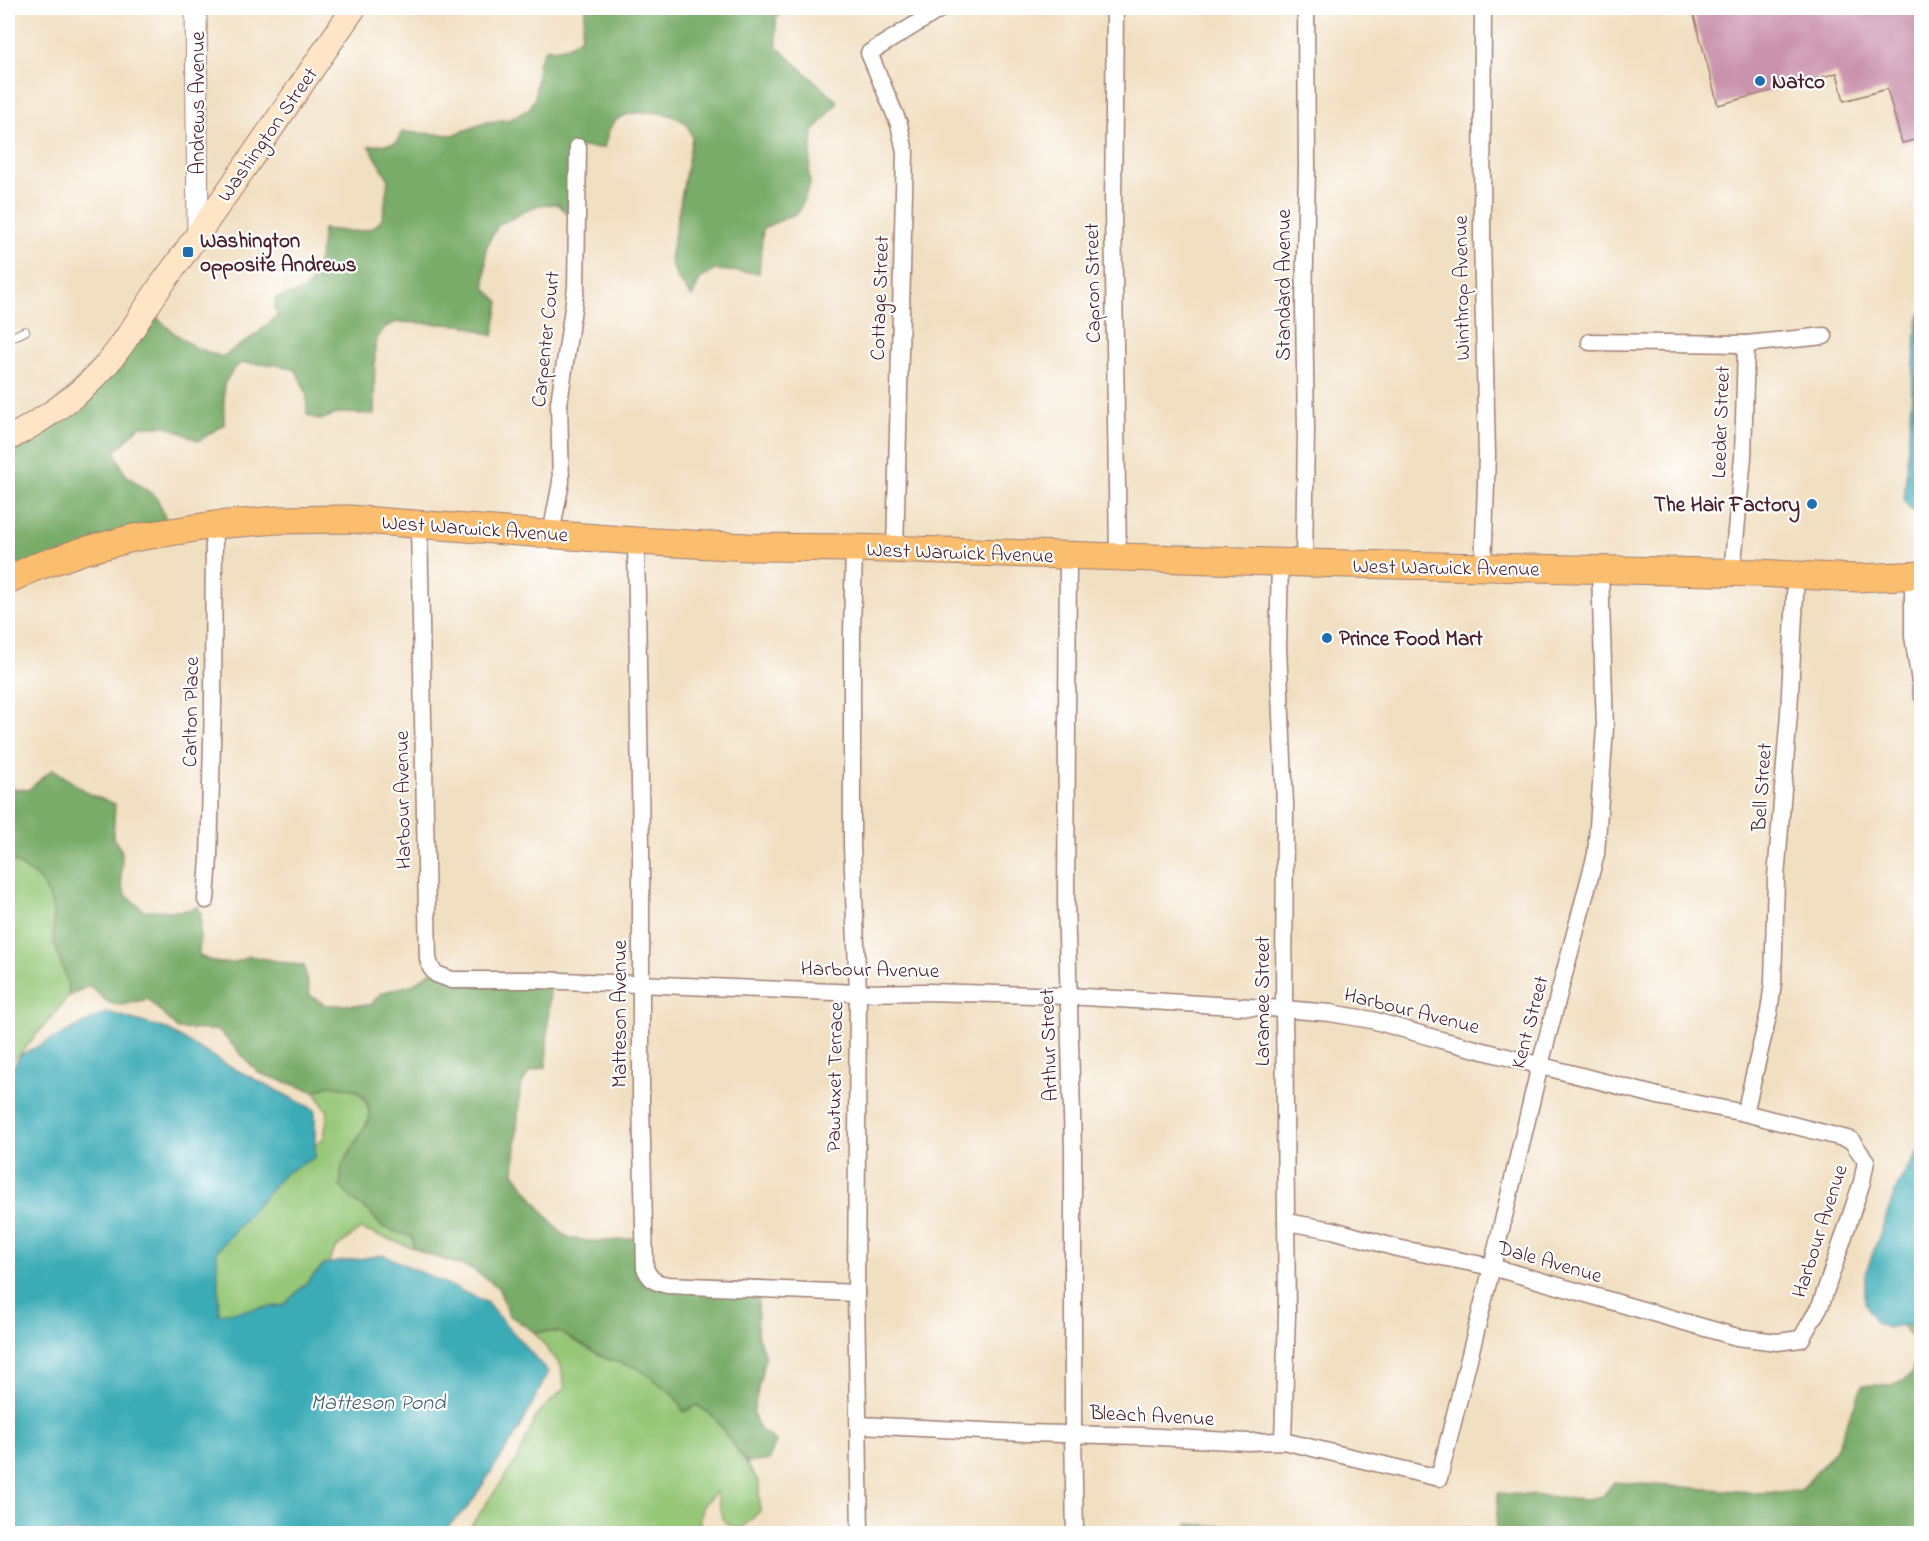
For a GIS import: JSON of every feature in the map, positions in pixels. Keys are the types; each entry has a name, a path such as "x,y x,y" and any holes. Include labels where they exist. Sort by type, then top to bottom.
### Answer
{"main road":[{"name":"Washington Street","path":"8,438 36,423 97,376 117,351 354,8"},
{"name":"West Warwick Avenue","path":"8,580 33,568 133,538 214,525 278,520 349,519 636,541 748,547 1857,578 1917,575"}],"street":[{"name":"Andrews Avenue","path":"196,8 198,234"},
{"name":"Cottage Street","path":"895,551 905,152 899,124 869,53 942,8"},
{"name":"Capron Street","path":"1115,8 1113,206 1118,558"},
{"name":"Standard Avenue","path":"1292,562 1306,430 1304,305 1307,169 1306,8"},
{"name":"Winthrop Avenue","path":"1483,8 1482,235 1487,455 1483,568"},
{"name":"Carpenter Court","path":"551,534 561,482 559,403 576,288 578,147"},
{"name":"Leeder Street","path":"1590,342 1746,344 1824,336"},
{"name":"Leeder Street","path":"1732,573 1743,457 1746,344"},
{"name":"Harbour Avenue","path":"419,524 428,959 436,974 452,980 538,980 858,993 927,992 1068,996 1284,1009 1372,1020 1662,1097 1745,1113 1851,1140 1866,1161 1862,1182 1821,1304 1801,1339"},
{"name":"Carlton Place","path":"206,900 210,846 214,525"},
{"name":"Matteson Avenue","path":"636,541 640,718 641,1102 645,1268 648,1277 657,1283 668,1285 856,1293"},
{"name":"Pawtuxet Terrace","path":"854,549 852,846 858,993 856,1293 860,1533"},
{"name":"Arthur Street","path":"1068,555 1066,900 1074,1150 1075,1533"},
{"name":"Laramee Street","path":"1283,1441 1286,1377 1285,804 1278,648 1292,562"},
{"name":"Kent Street","path":"1438,1478 1492,1267 1540,1065 1596,854 1605,728 1600,570"},
{"name":"Bell Street","path":"1745,1113 1773,983 1776,878 1789,713 1796,575"},
{"path":"1917,575 1913,636 1922,695"},
{"name":"Dale Avenue","path":"1286,1222 1333,1230 1397,1248 1492,1267 1737,1337 1777,1342 1801,1339"},
{"name":"Bleach Avenue","path":"859,1425 1248,1442 1283,1441 1438,1478"}],"lane":[{"path":"8,339 25,332"}],"green space":[{"path":"586,8 784,8 776,19 777,47 838,102 813,132 810,184 799,212 763,228 759,273 715,270 700,279 692,297 677,278 670,260 692,138 690,131 680,119 662,113 630,114 622,117 611,127 604,148 578,147 567,213 558,204 538,205 498,225 486,248 485,288 499,302 493,336 464,325 397,322 385,327 375,342 374,414 338,413 321,420 307,415 307,395 296,370 279,365 241,363 232,371 224,384 224,424 199,441 167,426 140,426 115,452 125,474 157,498 170,529 8,579 8,438 37,423 146,308 194,347 222,357 257,334 279,314 274,309 276,298 301,291 312,281 319,259 323,229 363,231 370,229 381,220 388,178 369,146 396,143 402,132 453,135 487,122 511,119 529,109 535,98 538,64 545,49 565,47 581,37"},
{"path":"53,769 91,795 115,804 113,837 122,852 121,883 125,894 143,910 183,911 198,907 201,913 199,956 218,963 234,963 249,956 304,966 310,995 325,1005 371,1005 381,993 414,984 432,971 550,983 546,1067 529,1072 520,1087 514,1173 564,1235 592,1241 642,1237 654,1278 759,1289 757,1334 765,1356 753,1414 759,1429 776,1441 769,1460 747,1463 714,1417 697,1405 684,1412 674,1395 638,1368 607,1359 559,1332 534,1332 509,1315 498,1287 470,1268 414,1248 412,1237 382,1227 369,1211 355,1202 340,1186 342,1166 370,1118 367,1100 357,1090 330,1085 315,1092 259,1073 218,1030 178,1029 148,999 122,1005 112,1004 88,986 69,996 66,977 54,942 53,913 48,893 38,879 8,858 8,788 28,790"},
{"path":"8,858 38,879 48,893 53,913 54,942 66,977 69,996 21,1053 8,1063"},
{"path":"330,1085 358,1092 368,1108 370,1118 342,1166 355,1202 369,1211 382,1227 412,1237 414,1248 360,1229 336,1248 314,1289 286,1306 260,1308 239,1319 192,1310 196,1265 291,1162 324,1138 328,1112 315,1092"},
{"path":"1921,1322 1921,1533 1496,1533 1498,1493 1586,1499 1603,1496 1614,1482 1764,1493 1801,1490 1835,1451 1863,1385 1893,1385 1911,1375 1917,1353 1915,1343 1901,1325"},
{"path":"534,1332 559,1332 607,1359 638,1368 674,1395 684,1412 697,1405 714,1417 759,1482 760,1511 740,1530 724,1522 716,1492 702,1506 698,1533 460,1534 470,1527 516,1461 538,1413 565,1388 561,1366"},
{"path":"1188,1524 1282,1530 1284,1533 1190,1533"}],"water":[{"path":"1921,313 1922,516 1913,512 1904,501 1917,324"},
{"name":"Matteson Pond","path":"107,1012 166,1029 227,1065 315,1110 315,1157 284,1174 217,1251 219,1314 284,1305 325,1264 384,1255 486,1302 548,1372 520,1428 468,1507 441,1533 8,1533 8,1076 20,1055"},
{"path":"1921,1147 1921,1322 1887,1328 1875,1323 1865,1303 1865,1275 1898,1184"}],"building":[{"name":"Natco","path":"1692,8 1922,8 1922,138 1902,143 1887,89 1844,101 1837,73 1718,105"}],"place":[{"name":"Natco","path":"1760,81"},
{"name":"Washington opposite Andrews","path":"188,252"},
{"name":"The Hair Factory","path":"1812,504"},
{"name":"Prince Food Mart","path":"1327,638"}]}
